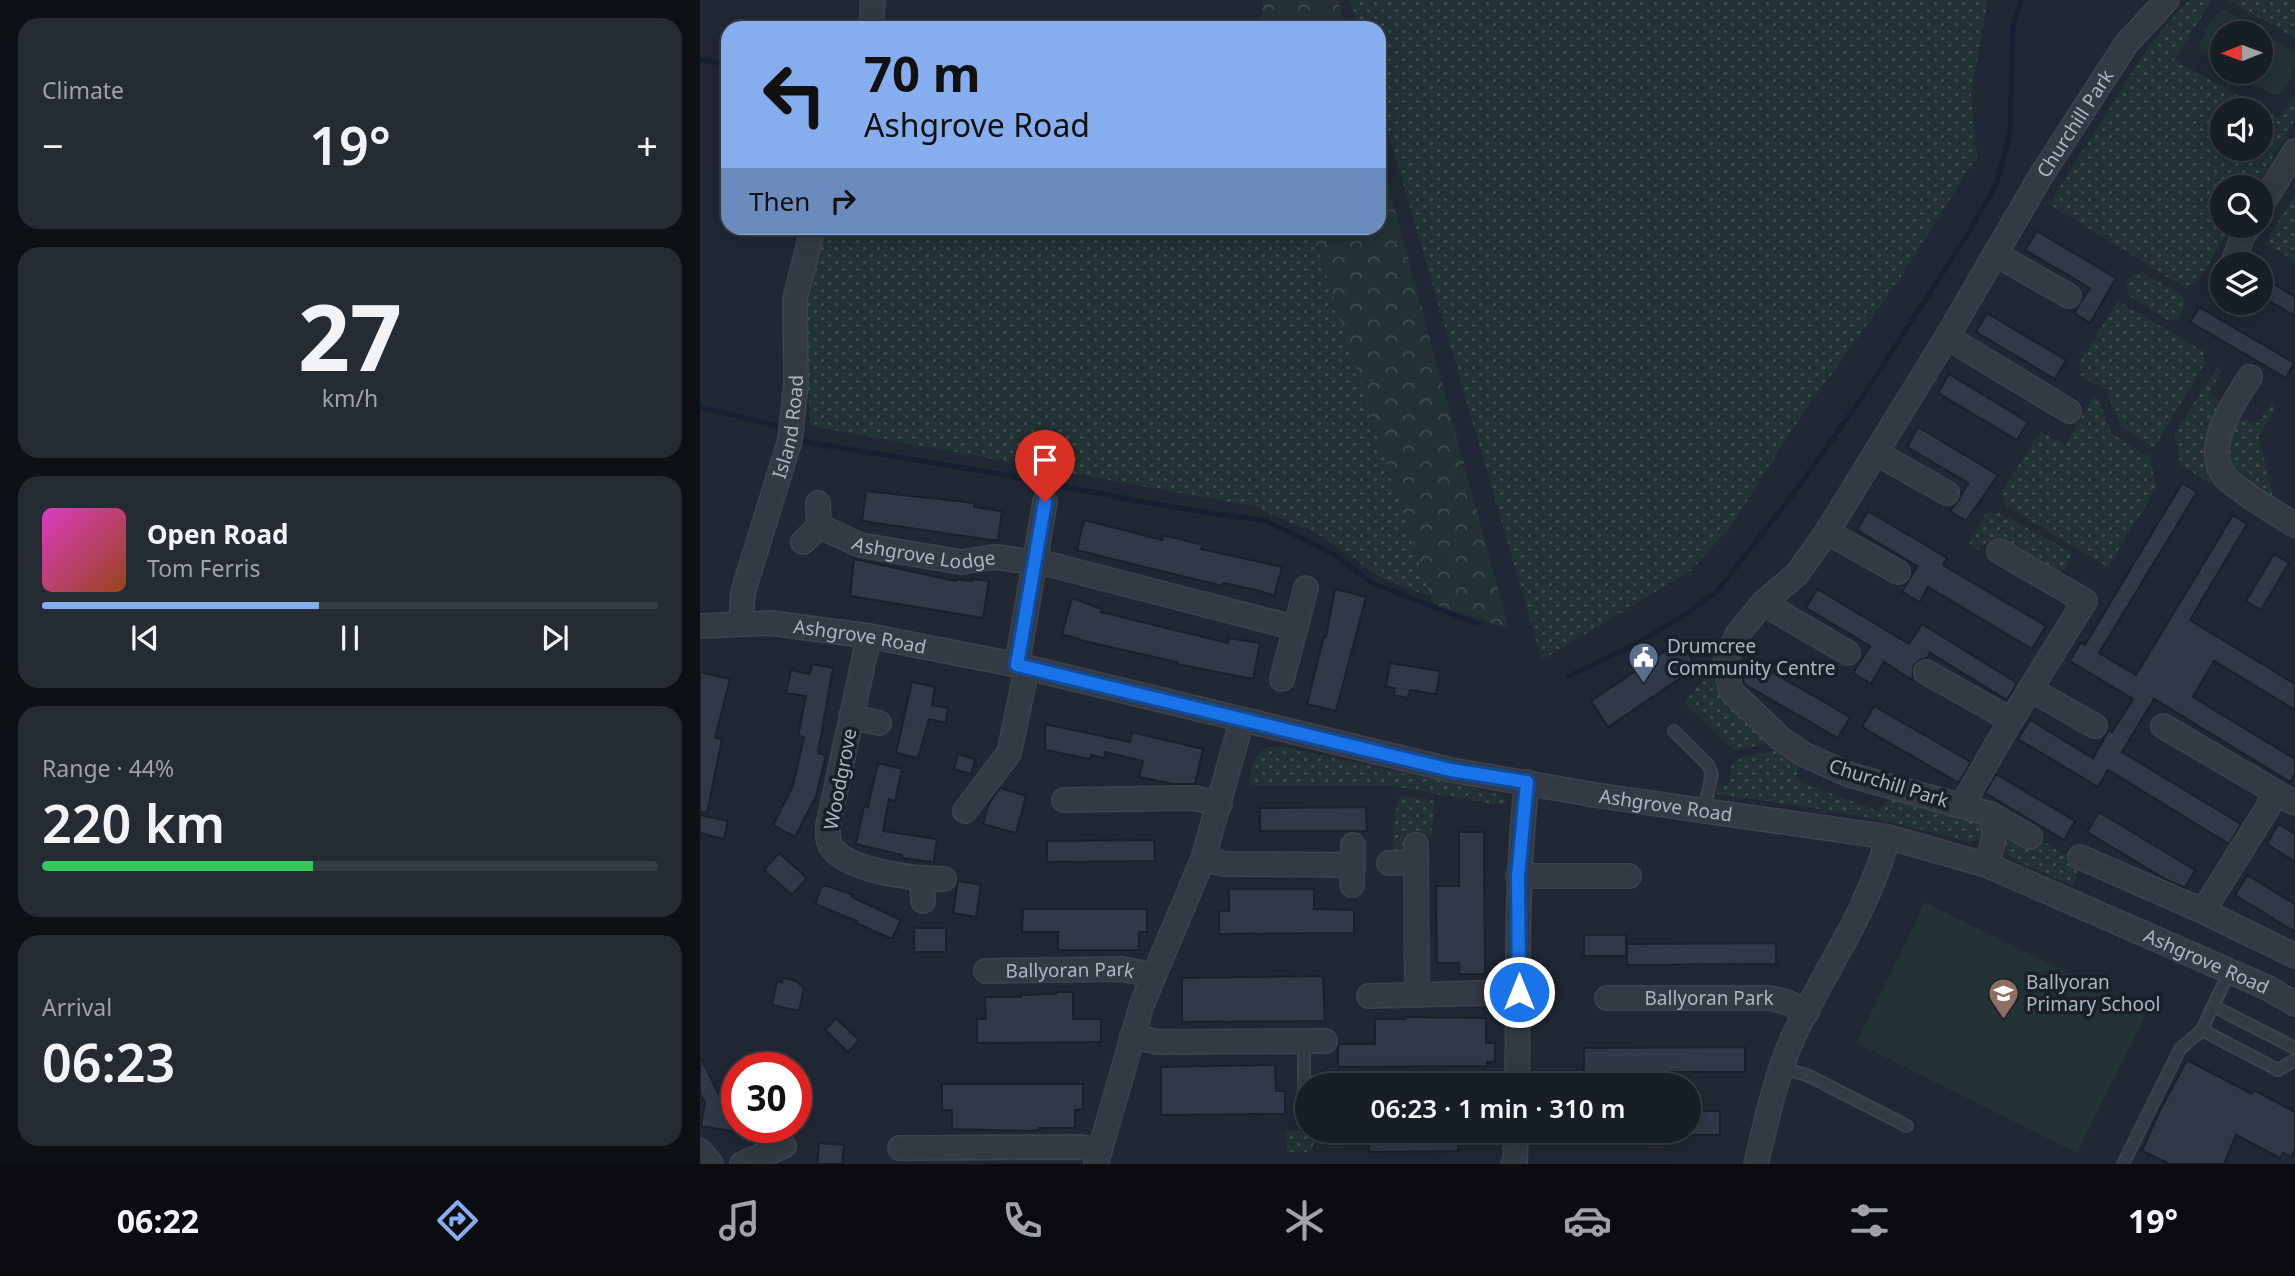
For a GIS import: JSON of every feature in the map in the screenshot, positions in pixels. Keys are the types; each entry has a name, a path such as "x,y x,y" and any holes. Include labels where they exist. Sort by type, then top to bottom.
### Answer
{"street":[{"path":"872,21 873,0"},
{"name":"Churchill Park","path":"2030,837 1990,814 1850,775 1825,765 1781,739 1731,691 1725,663 1737,635 1763,603 1797,574 1827,532 1947,337 2039,179 2126,44 2167,0"},
{"path":"2273,187 2295,151"},
{"name":"Island Road","path":"741,623 743,592 790,440 796,384 795,299 811,235"},
{"path":"1994,254 2069,296"},
{"path":"1947,337 2069,411"},
{"path":"2250,377 2226,416 2217,439 2218,460 2226,478 2295,525"},
{"path":"1876,453 1947,493"},
{"path":"965,811 1009,753 1034,562 1045,502"},
{"name":"Ashgrove Lodge","path":"813,524 860,545 961,562 995,557 1058,566 1296,628"},
{"path":"1827,532 1898,572"},
{"name":"Churchill Park","path":"1962,805 2085,601 1999,551"},
{"path":"1282,680 1306,588"},
{"path":"1763,603 1848,653"},
{"name":"Ashgrove Road","path":"700,626 770,622 869,636 1022,666 1451,770 1595,795 1888,837 1987,865 2268,988 2295,1003"},
{"name":"Woodgrove","path":"869,636 828,826 830,844 842,857 930,887"},
{"path":"1926,672 2011,720"},
{"path":"2030,689 2095,726"},
{"name":"Woodgrove","path":"851,717 879,723"},
{"name":"Ballyoran Park","path":"900,1148 1080,1147 1097,1157 1132,1035 1153,975 1203,859 1242,720"},
{"path":"2164,726 2286,798 2203,911"},
{"path":"1517,1073 1518,876 1527,782"},
{"path":"1064,800 1194,798 1220,804"},
{"path":"1987,865 1996,833 1990,814"},
{"path":"1756,1164 1780,1067 1876,877 1888,837"},
{"path":"1389,863 1416,854 1417,995"},
{"path":"2080,857 2203,911 2295,956"},
{"path":"1203,859 1225,864 1353,865"},
{"path":"1518,876 1629,876"},
{"name":"Ballyoran Park","path":"986,971 1122,969 1153,975"},
{"path":"1369,996 1519,992"},
{"name":"Ballyoran Park","path":"1607,998 1770,998 1807,1012"},
{"path":"1132,1035 1157,1042 1314,1041"},
{"path":"1513,1164 1516,1164 1516,1143"},
{"path":"742,1164 784,1146"},
{"path":"700,1151 711,1164"}],"lane":[{"path":"1674,732 1708,765 1712,774 1704,811"},
{"path":"2123,1164 2180,1049 2202,1030 2230,971"},
{"path":"2213,1006 2295,1048"},
{"path":"2202,1030 2278,1070 2295,1060"},
{"path":"1307,1073 1314,1041"},
{"path":"1780,1067 1807,1076 1907,1126"}],"green space":[{"path":"1262,0 1338,0 1343,21 1261,21"},
{"path":"1350,0 1988,0 1971,94 1977,157 1897,283 1798,421 1730,528 1690,571 1542,660 1386,125 1386,21 1356,21"},
{"path":"2189,0 2212,0 2174,60 2210,80 2210,84 2217,84 2243,98 2210,98 2210,161 2271,161 2262,175 2210,175 2210,238 2224,238 2216,252 2210,252 2210,262 2198,282 2185,288 2049,204 2151,43"},
{"path":"2227,0 2295,0 2295,38 2273,26 2273,21 2265,21"},
{"path":"2227,10 2245,21 2212,21 2219,11"},
{"path":"2210,23 2210,57 2200,51 2199,45 2206,33 2204,31"},
{"path":"2273,38 2295,52 2295,68 2292,73 2294,75 2279,95 2273,95 2254,84 2273,84"},
{"path":"2295,96 2295,120 2273,157 2273,115 2279,118"},
{"path":"1386,177 1509,629 1433,604 1313,235 1386,235"},
{"path":"2295,195 2295,261 2265,243 2268,238 2273,238 2273,230"},
{"path":"823,235 1313,235 1431,597 1381,578 1318,534 1252,506 811,426 804,337 808,289"},
{"path":"2143,272 2183,297 2185,309 2178,320 2167,320 2128,295 2126,284 2133,274"},
{"path":"2118,301 2203,351 2205,363 2154,448 2121,427 2106,390 2081,376 2079,363"},
{"path":"2217,367 2223,369 2209,393 2217,398 2221,407 2211,432 2237,500 2181,465 2174,434"},
{"path":"2093,397 2099,399 2111,433 2150,457 2156,489 2108,567 2006,506 2001,492 2040,432 2065,445"},
{"path":"2272,400 2276,407 2259,436 2273,497 2271,502 2238,478 2229,463 2227,447 2228,439 2236,425 2242,419 2258,423"},
{"path":"1999,512 2072,553 2066,567 2059,573 2000,544 1986,543 1979,550 1969,544 1986,513"},
{"path":"1718,648 1714,673 1716,686 1771,743 1734,751 1684,702 1709,673 1715,650"},
{"path":"1269,747 1284,747 1490,792 1504,796 1507,803 1492,804 1387,785 1249,785 1256,757"},
{"path":"1777,750 1797,759 1799,766 1796,780 1878,811 1888,799 1974,820 1982,824 1984,836 1970,843 1876,819 1716,794 1717,785 1728,785 1732,765 1741,758"},
{"path":"1400,795 1435,801 1431,836 1407,836 1403,848 1393,853 1393,825"},
{"path":"2037,838 2069,856 2065,862 2078,871 2073,886 2011,858 2001,848 2006,839 2030,850"},
{"path":"1925,902 2147,1012 2077,1153 1856,1043"},
{"path":"1286,1131 1295,1131 1295,1143 1314,1143 1311,1152 1287,1152"}],"building":[{"path":"2037,231 2116,278 2090,323 2074,313 2090,288 2025,250"},
{"path":"2273,283 2295,297 2295,316 2273,303"},
{"path":"2199,307 2294,363 2286,378 2190,322"},
{"path":"1987,313 2066,360 2055,379 1976,332"},
{"path":"1949,374 2028,422 2017,440 1938,393"},
{"path":"1918,427 1998,475 1966,521 1950,511 1968,483 1907,447"},
{"path":"2182,483 2197,492 2099,653 2136,675 2233,515 2247,524 2190,620 2295,684 2295,710 2214,661 2193,697 2295,759 2295,774 2290,782 2154,699 2122,752 2241,824 2229,844 2108,770 2098,787 2018,739 2030,720 2093,758 2109,730 2112,732 2133,699 2070,661 2081,642 2085,645"},
{"path":"866,491 974,503 974,507 1002,511 998,541 862,521"},
{"path":"1868,511 1947,558 1943,565 2046,626 2032,649 1928,587 1920,602 1902,592 1917,566 1857,530"},
{"path":"1084,520 1162,540 1163,535 1203,545 1201,549 1282,567 1274,596 1077,550"},
{"path":"2274,554 2289,563 2261,610 2246,601"},
{"path":"854,559 956,581 989,581 983,618 850,596"},
{"path":"1335,589 1366,597 1336,711 1307,704 1324,636 1326,637"},
{"path":"1817,589 1909,644 1922,624 2017,683 2007,700 1930,653 1927,658 1914,665 1912,680 1884,662 1871,684 1853,673 1870,646 1806,608"},
{"path":"1072,598 1102,609 1101,612 1228,643 1229,638 1260,643 1253,679 1177,664 1062,634"},
{"name":"Drumcree Community Centre","path":"1680,641 1697,667 1608,727 1591,701"},
{"path":"1753,661 1850,717 1838,738 1744,684 1743,679"},
{"path":"1390,663 1440,671 1436,694 1410,690 1408,698 1394,695 1395,688 1386,687"},
{"path":"812,664 833,668 818,753 826,755 816,796 795,837 773,825 793,786 804,737 798,736 806,696 786,693 791,670 810,674"},
{"path":"700,672 730,679 715,738 722,739 707,813 700,812"},
{"path":"912,682 935,687 932,705 948,708 946,723 929,719 918,758 896,753"},
{"path":"1874,706 1971,762 1959,783 1862,727"},
{"path":"1045,724 1130,742 1132,732 1203,749 1195,784 1173,784 1139,777 1143,761 1105,752 1104,758 1091,755 1090,759 1045,750"},
{"path":"958,754 975,759 971,774 954,769"},
{"path":"878,763 902,769 895,801 889,799 883,831 937,839 934,862 902,858 902,855 856,844 864,806 868,807"},
{"path":"1996,774 2075,821 2064,840 1985,793"},
{"path":"1000,788 1026,796 1016,833 983,824 989,803"},
{"path":"1366,807 1367,831 1260,831 1260,808"},
{"path":"2099,812 2195,870 2185,888 2165,879 2087,832"},
{"path":"700,815 728,821 724,839 700,833"},
{"path":"2278,824 2295,834 2295,862 2267,844"},
{"path":"1459,832 1484,832 1485,974 1459,974 1459,963 1437,963 1436,886 1459,886"},
{"path":"1154,840 1155,861 1047,862 1047,841"},
{"path":"779,853 807,878 792,895 764,870"},
{"path":"2247,875 2295,904 2295,932 2235,895"},
{"path":"958,881 981,885 976,917 953,913"},
{"path":"822,886 853,895 852,897 901,920 892,939 815,904"},
{"path":"1229,889 1314,889 1314,909 1354,910 1354,933 1219,934 1219,911 1229,911"},
{"path":"1023,909 1147,909 1147,932 1139,932 1139,950 1058,950 1058,932 1022,932"},
{"path":"914,928 946,928 946,952 914,952"},
{"path":"1584,935 1626,935 1626,956 1584,956"},
{"path":"1776,943 1776,964 1627,965 1627,944"},
{"path":"1323,976 1325,1021 1182,1022 1182,978"},
{"path":"783,978 796,981 804,988 799,1011 772,1005 777,981 782,982"},
{"path":"1073,992 1073,1019 1101,1019 1101,1042 977,1043 977,1019 986,1019 985,997 1021,997"},
{"path":"836,1018 859,1040 848,1052 825,1030"},
{"path":"1486,1018 1486,1043 1495,1043 1495,1062 1487,1062 1487,1066 1338,1067 1338,1044 1375,1044 1375,1019"},
{"path":"1745,1047 1745,1072 1584,1072 1584,1048"},
{"path":"700,1056 721,1099 721,1129 701,1126 705,1103 700,1093"},
{"path":"2187,1060 2252,1094 2254,1090 2295,1112 2295,1149 2291,1157 2283,1153 2280,1158 2236,1135 2224,1164 2170,1164 2142,1151"},
{"path":"1275,1065 1276,1091 1285,1091 1285,1114 1161,1115 1161,1067"},
{"path":"942,1084 1083,1084 1083,1109 1075,1110 1075,1128 1039,1128 1031,1131 952,1129 952,1110 942,1110"},
{"path":"1701,1111 1720,1111 1720,1135 1701,1135"},
{"path":"819,1143 844,1145 842,1164 817,1164"},
{"path":"1369,1143 1458,1143 1458,1151 1369,1152"}],"waterway":[{"path":"1569,676 1626,649 1682,617 1718,590 1794,493 1865,393 1969,232 1996,185 2010,134 2013,26 2021,0"},
{"path":"700,60 721,63"},
{"path":"700,407 778,426"},
{"path":"799,438 810,443 995,473 1159,505 1266,521 1335,555 1372,583 1478,624"}],"place":[{"name":"Drumcree Community Centre","path":"1644,684"},
{"name":"Ballyoran Primary School","path":"2003,1020"}],"route":[{"path":"1045,502 1017,665 1451,770 1527,782 1518,876 1519,992"}]}
